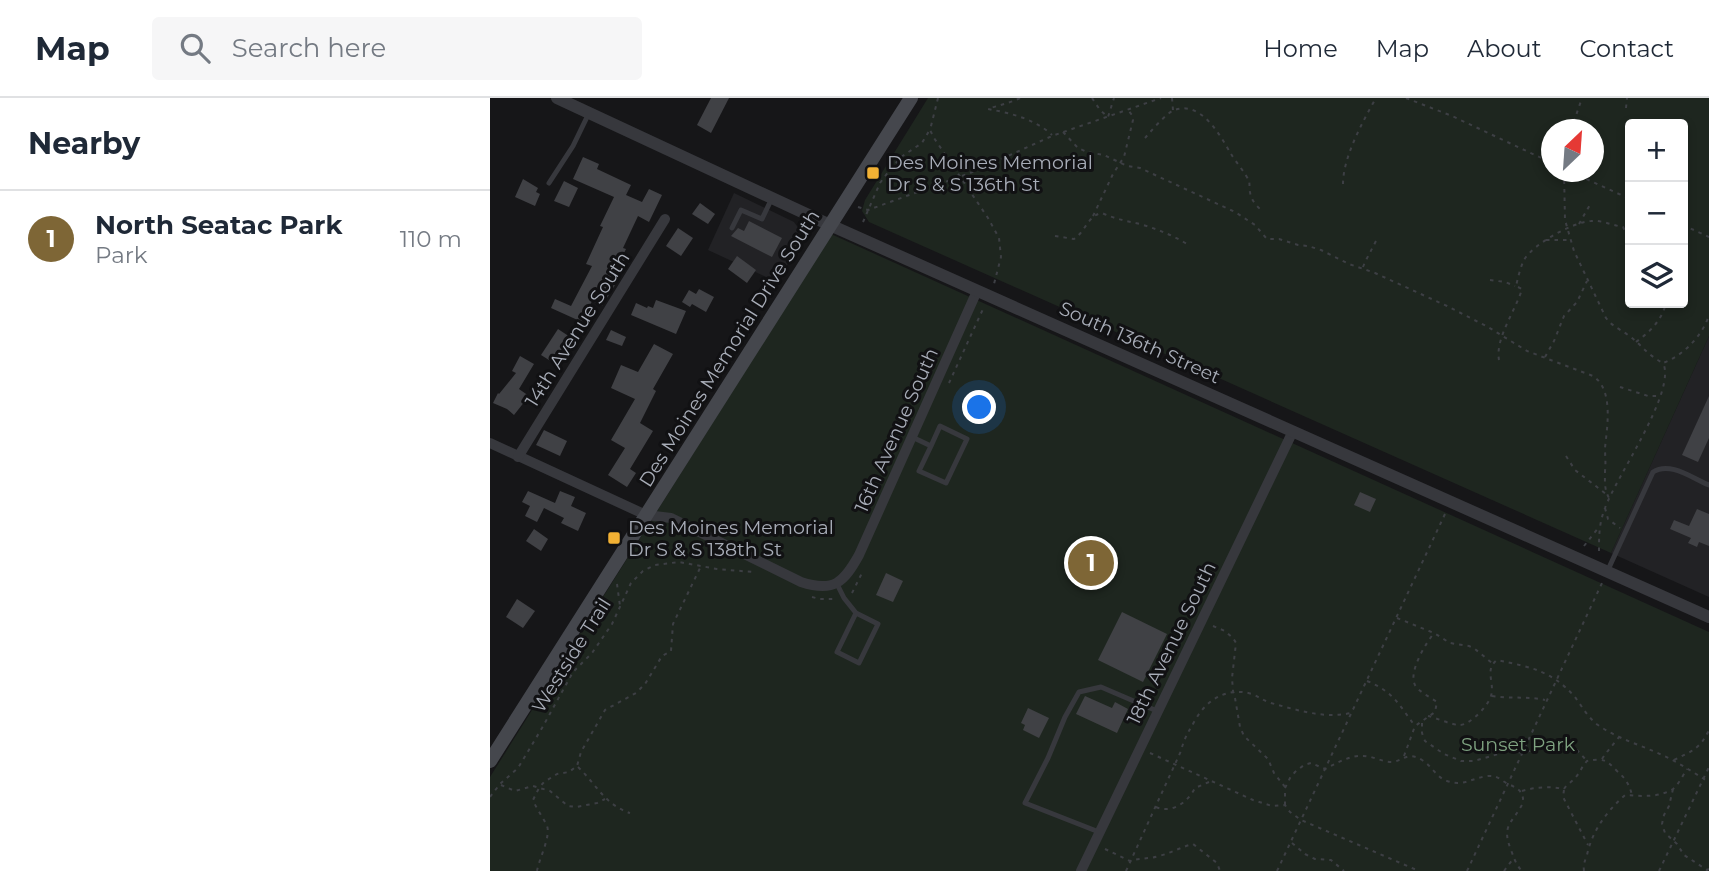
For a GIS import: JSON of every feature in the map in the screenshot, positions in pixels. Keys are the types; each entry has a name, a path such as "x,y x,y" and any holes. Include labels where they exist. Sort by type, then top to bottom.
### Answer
{"main road":[{"name":"Des Moines Memorial Drive South","path":"490,761 911,98"}],"street":[{"name":"South 136th Street","path":"557,98 830,225 1709,617"},
{"name":"14th Avenue South","path":"519,457 665,219"},
{"name":"16th Avenue South","path":"839,582 859,555 912,437 983,293"},
{"name":"18th Avenue South","path":"1081,871 1293,431"},
{"path":"490,443 646,515 671,518 801,582 820,587 839,582"}],"lane":[{"path":"549,183 573,146 589,113"},
{"path":"732,228 741,209 762,219 772,198"},
{"path":"940,426 967,439 946,483 919,471 931,446 940,426"},
{"path":"912,437 931,446"},
{"path":"1607,572 1653,472 1660,467 1668,467 1708,483"},
{"path":"839,582 844,598 856,613 878,624 859,663 837,652 856,613"},
{"path":"1100,833 1025,803 1065,717 1079,692 1101,687 1157,711"}],"path":[{"path":"863,222 880,183 901,157 922,143 929,130 938,98"},
{"path":"1020,98 988,109 1035,122 1052,136"},
{"path":"1092,98 1108,117"},
{"path":"1108,117 1114,98"},
{"path":"855,206 867,210 987,166 1052,136 1161,98"},
{"path":"1172,98 1173,111"},
{"path":"1343,184 1343,173 1352,147 1376,98"},
{"path":"1406,98 1465,121 1541,158"},
{"path":"1575,119 1582,98"},
{"path":"1626,108 1627,98"},
{"path":"1055,236 1074,239 1083,231 1120,163 1136,107"},
{"path":"1145,138 1173,111 1180,108 1198,110 1220,134 1249,181 1253,202 1261,210"},
{"path":"1128,110 1132,114"},
{"path":"929,130 988,218 999,238 1001,257 995,284 983,293 950,381"},
{"path":"1063,132 1078,148 1140,168 1235,212 1255,225 1267,239 1308,246 1363,268 1447,306 1527,351 1599,380 1605,389 1608,423 1605,448 1607,496 1599,526 1599,551"},
{"path":"1564,182 1564,210 1574,251 1606,318 1611,325 1627,334 1663,363 1667,376 1632,457 1607,496"},
{"path":"1594,182 1625,196"},
{"path":"1578,225 1591,203"},
{"path":"1092,216 1102,213 1140,224 1170,234 1187,244"},
{"path":"1516,286 1528,254 1545,240 1567,228 1591,221 1604,221 1623,227 1625,231"},
{"path":"1688,227 1709,237"},
{"path":"1545,240 1571,240"},
{"path":"1363,268 1376,242"},
{"path":"1490,280 1505,282 1522,289 1498,349 1499,360"},
{"path":"1545,358 1564,316 1577,302 1588,280"},
{"path":"1636,342 1657,322 1664,308"},
{"path":"1663,363 1690,345 1706,326 1709,315"},
{"path":"1620,387 1648,396 1660,396"},
{"path":"1566,456 1575,470 1607,496"},
{"path":"1277,871 1450,503"},
{"path":"1605,507 1608,519 1626,530"},
{"path":"1584,546 1599,526"},
{"name":"Westside Trail","path":"490,797 518,768 573,672 592,653 612,624 631,583 643,571 655,565 679,562 757,573"},
{"path":"806,596 820,599 844,598 850,595 867,564"},
{"path":"537,871 548,836 548,828 533,800 539,788 557,774 569,772 577,766 580,752 605,710 645,684 662,656 671,651 673,624 701,565"},
{"path":"1467,871 1607,572"},
{"path":"1396,617 1450,643 1469,646 1493,663"},
{"path":"1202,621 1225,631 1236,643 1232,667 1233,691 1240,727 1244,736 1268,760 1285,788"},
{"path":"1404,756 1415,726 1434,712 1437,702 1414,684 1413,676 1423,650 1434,633"},
{"path":"1428,716 1454,724 1471,722 1491,695 1489,675 1493,663 1497,660 1533,667 1544,671 1574,697 1598,725 1673,760 1709,782"},
{"path":"1366,681 1382,687 1390,694 1415,726"},
{"path":"1126,871 1181,751 1186,734 1202,710 1213,700 1233,691 1314,715 1336,716 1351,713"},
{"path":"1491,695 1547,701"},
{"path":"1422,723 1425,741 1444,754 1461,761 1474,761 1509,751 1522,753 1547,746 1577,750 1587,761"},
{"path":"1673,760 1697,749 1703,744 1709,730"},
{"path":"1602,760 1619,737"},
{"path":"1140,748 1253,800 1272,806 1286,805"},
{"path":"1419,871 1301,820 1290,812 1286,805 1285,788 1290,778 1304,765 1311,763 1325,769 1359,755 1388,762 1404,756 1414,757 1422,760 1437,775 1448,781 1465,783 1487,776 1500,778 1516,786 1523,798 1523,803 1507,830 1507,839 1522,871"},
{"path":"1588,846 1563,797 1568,783 1575,779 1587,761 1602,760 1607,761 1626,778 1632,795"},
{"path":"577,766 605,799 619,810 629,813"},
{"path":"1659,871 1709,767"},
{"path":"1584,871 1583,866 1593,834 1625,795 1649,796 1673,789 1687,769"},
{"path":"1155,806 1164,810 1173,809 1195,788 1211,781"},
{"path":"500,784 515,791 533,786 550,791 568,806 576,807 605,799"},
{"path":"1521,792 1534,787 1564,789"},
{"path":"1673,789 1670,806 1661,824 1665,833 1685,855 1708,870"},
{"path":"1291,842 1305,854 1315,859 1331,860 1344,871"},
{"path":"1094,844 1130,861 1138,858 1151,859 1193,844 1217,863 1220,871"},
{"path":"1504,871 1514,858"}],"shaded area":[{"path":"734,193 794,222 801,233 799,245 777,282 708,250"},
{"path":"1709,336 1709,597 1611,553"}],"green space":[{"path":"928,98 1709,98 1709,336 1611,553 869,222 862,211 865,200"},
{"name":"Sunset Park","path":"831,234 1709,632 1709,871 490,871 490,777"}],"building":[{"path":"711,98 729,98 711,133 697,125"},
{"path":"583,157 599,164 597,169 631,185 626,195 642,202 649,189 662,195 649,222 638,216 623,248 626,249 623,255 626,257 622,266 617,264 609,282 615,285 602,306 592,301 582,322 551,308 555,299 571,306 592,266 586,264 614,197 573,179"},
{"path":"523,179 538,188 536,192 540,194 535,206 515,197"},
{"path":"564,181 578,188 569,207 554,201"},
{"path":"700,203 715,214 708,224 692,214"},
{"path":"749,221 782,238 772,257 731,236 738,228 744,231"},
{"path":"678,228 693,238 681,256 666,246"},
{"path":"737,256 756,270 747,283 728,269"},
{"path":"699,289 714,297 706,312 682,302 689,290 696,294"},
{"path":"656,300 686,311 676,334 631,315 636,303 653,308"},
{"path":"558,329 573,339 557,365 541,355"},
{"path":"611,330 626,337 622,346 606,340"},
{"path":"654,344 673,354 653,389 656,391 640,423 653,431 630,469 636,473 627,487 608,475 625,448 611,440 635,399 611,388 621,365 638,372"},
{"path":"520,356 534,364 519,389 529,396 514,415 493,403 498,393 516,373 512,371"},
{"path":"1709,396 1709,438 1698,462 1682,455"},
{"path":"544,430 567,441 560,456 536,445"},
{"path":"528,491 555,503 560,491 575,497 571,506 586,513 578,531 561,523 564,518 544,508 537,522 525,516 530,506 522,502"},
{"path":"1360,492 1376,499 1370,512 1354,505"},
{"path":"1697,509 1709,514 1709,546 1699,542 1697,547 1688,543 1691,538 1670,529 1674,520 1689,526"},
{"path":"534,529 548,539 541,551 526,541"},
{"path":"886,573 903,581 893,602 876,595"},
{"path":"517,599 535,611 523,628 506,617"},
{"path":"1122,612 1167,634 1143,682 1098,660"},
{"path":"1085,696 1112,708 1115,702 1128,709 1117,733 1076,714"},
{"path":"1028,708 1049,718 1039,738 1023,730 1025,725 1021,723"}],"place":[{"name":"Des Moines Memorial Dr S & S 136th St","path":"873,173"},
{"name":"Des Moines Memorial Dr S & S 138th St","path":"614,538"},
{"name":"North Seatac Park","path":"1091,563"}]}
